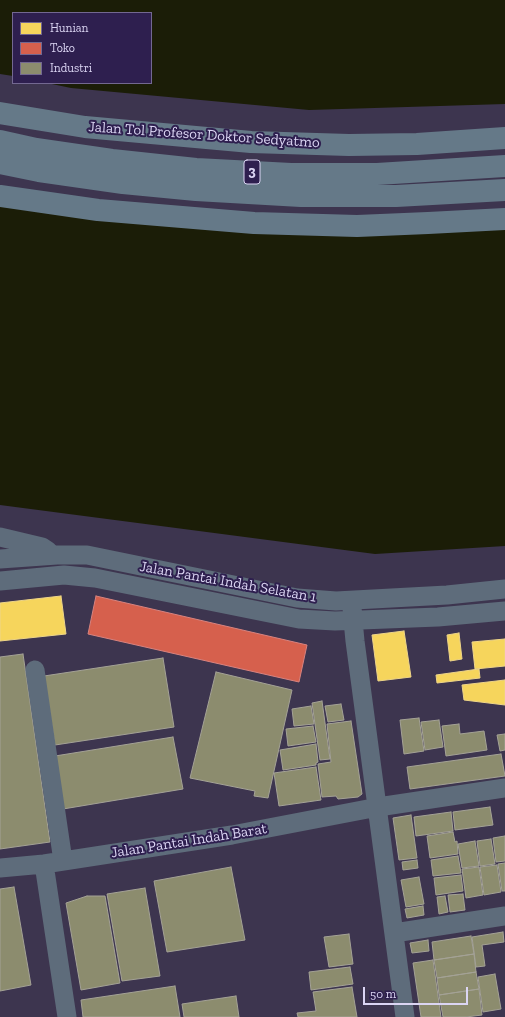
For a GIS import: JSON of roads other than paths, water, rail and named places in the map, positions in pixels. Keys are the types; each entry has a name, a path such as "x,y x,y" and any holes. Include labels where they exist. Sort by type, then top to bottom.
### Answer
{"highway":[{"name":"Jalan Tol Profesor Doktor Sedyatmo","path":"0,113 85,127 250,142 349,145 417,144 505,138"},
{"name":"Jalan Tol Profesor Doktor Sedyatmo","path":"0,141 36,149 112,160 196,169 291,174 377,174 505,166"},
{"name":"3","path":"0,163 39,171 123,183 196,190 301,196 396,196 505,190"},
{"path":"0,196 98,210 254,223 358,226 505,219"}],"street":[{"path":"0,537 42,547 51,555"},
{"name":"Jalan Pantai Indah Selatan 1","path":"0,560 69,554 87,556 297,598 336,601 448,595 505,589"},
{"name":"Jalan Pantai Indah Selatan 1","path":"0,581 64,575 95,578 299,619 335,621 438,617 505,611"},
{"path":"352,600 353,620 405,1017"},
{"path":"35,670 63,861"},
{"name":"Jalan Pantai Indah Barat","path":"0,868 44,864 232,835 378,807 505,788"},
{"path":"44,864 67,1017"},
{"path":"394,933 505,916"}]}
